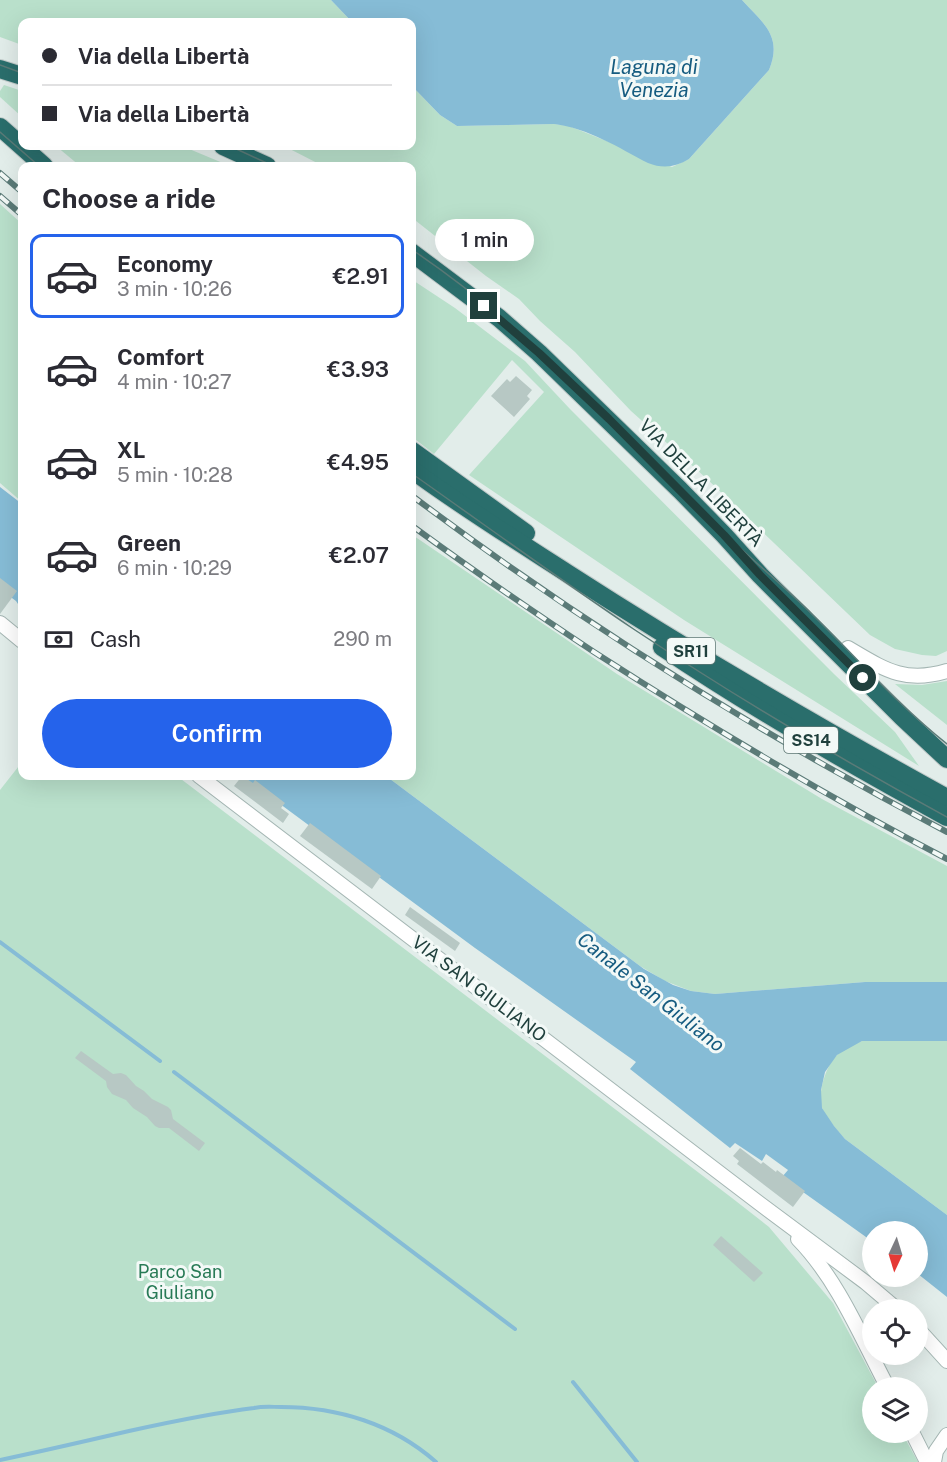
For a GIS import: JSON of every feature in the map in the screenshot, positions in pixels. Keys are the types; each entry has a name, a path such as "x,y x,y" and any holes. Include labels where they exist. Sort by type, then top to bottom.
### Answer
{"highway":[{"path":"0,69 18,75"},
{"path":"0,128 18,144"},
{"path":"25,150 39,162"},
{"path":"232,150 258,162"},
{"name":"VIA DELLA LIBERTÀ","path":"416,256 500,318 609,419 724,535 760,575 947,759"},
{"name":"SR11","path":"416,454 623,601 890,767"},
{"name":"SR11","path":"416,473 627,612 705,660 947,798"},
{"name":"SS14","path":"443,492 525,555 679,658 827,750 947,817"},
{"path":"724,535 782,584 947,743"}],"street":[{"path":"0,624 18,638"},
{"path":"848,648 893,673 931,676 947,671"},
{"name":"VIA SAN GIULIANO","path":"204,780 885,1299"},
{"name":"VIA SAN GIULIANO","path":"759,1203 808,1249 824,1270 882,1377"},
{"path":"928,1340 947,1361"},
{"path":"934,1462 936,1451 947,1435"},
{"path":"918,1443 927,1462"}],"green space":[{"path":"0,0 331,0 348,18 18,18 18,44 0,37"},
{"path":"742,0 947,0 947,651 936,656 895,649 870,635 706,478 631,411 575,352 519,299 416,221 416,162 315,162 292,150 416,150 416,90 440,115 457,126 554,124 569,126 672,167 689,159 769,70 774,48 769,31"},
{"path":"4,85 18,90 18,113 0,97 0,91"},
{"path":"61,150 192,150 220,162 75,162"},
{"path":"0,204 18,220 18,499 0,483"},
{"path":"416,282 455,308 525,361 834,674 895,732 919,766 684,620 469,475 544,392 512,360 434,454 416,440"},
{"path":"416,537 617,674 822,799 947,866 947,982 865,982 715,994 691,991 665,981 640,966 391,780 416,780"},
{"path":"947,681 947,725 895,684 922,685"},
{"name":"Parco San Giuliano","path":"18,767 18,780 182,780 732,1198 769,1227 833,1303 862,1357 862,1365 866,1365 873,1377 862,1377 862,1443 908,1443 918,1462 0,1462 0,790"},
{"path":"862,1041 947,1041 947,1215 845,1139 822,1108 821,1095 829,1066 839,1053"}],"water":[{"name":"Laguna di Venezia","path":"331,0 742,0 769,31 774,48 769,70 689,159 679,164 659,166 648,163 591,134 567,126 554,124 457,126 440,115 416,90 416,18 348,18"},
{"path":"0,487 18,501 18,604 0,589"},
{"name":"Canale San Giuliano","path":"247,780 391,780 644,969 673,985 691,991 715,994 865,982 947,982 947,1041 862,1041 837,1055 825,1072 821,1090 822,1108 845,1139 947,1215 947,1297 928,1282 928,1221 862,1221 862,1234 782,1177 788,1170 766,1154 762,1161 735,1143 730,1148 630,1069 636,1062 475,948"}],"building":[{"path":"516,376 532,390 527,396 530,399 514,417 491,396 507,379 510,382"},
{"path":"0,578 17,591 0,614"},
{"path":"239,780 248,780 253,783 255,780 285,803 281,808 289,814 283,823 234,786"},
{"path":"310,823 381,876 372,889 300,836"},
{"path":"410,907 460,943 455,951 405,915"},
{"path":"81,1051 113,1074 126,1075 152,1099 168,1107 173,1119 205,1143 199,1151 169,1128 155,1126 126,1100 112,1094 106,1081 75,1058"},
{"path":"740,1148 761,1164 763,1162 776,1172 777,1170 805,1191 793,1207 737,1164 739,1161 733,1156"},
{"path":"721,1236 763,1273 754,1282 713,1245"}],"waterway":[{"path":"0,942 160,1061"},
{"path":"174,1072 515,1329"},
{"path":"573,1382 637,1462"},
{"path":"0,1460 175,1421 268,1407 323,1410 364,1420 402,1437 436,1462"}],"tram line":[{"path":"0,65 18,72"},
{"path":"0,132 18,148"},
{"path":"21,150 34,162"},
{"path":"239,150 264,162"},
{"path":"416,253 495,312 574,383 723,532 802,604 912,714 947,744"},
{"path":"416,477 673,655 789,727 947,817"}],"railway":[{"path":"0,173 18,189"},
{"path":"0,196 18,212"},
{"path":"416,499 540,587 672,674 808,756 947,832"},
{"path":"416,529 594,652 681,707 768,760 947,859"}],"route":[{"path":"484,306 539,353 609,419 863,678"}]}
